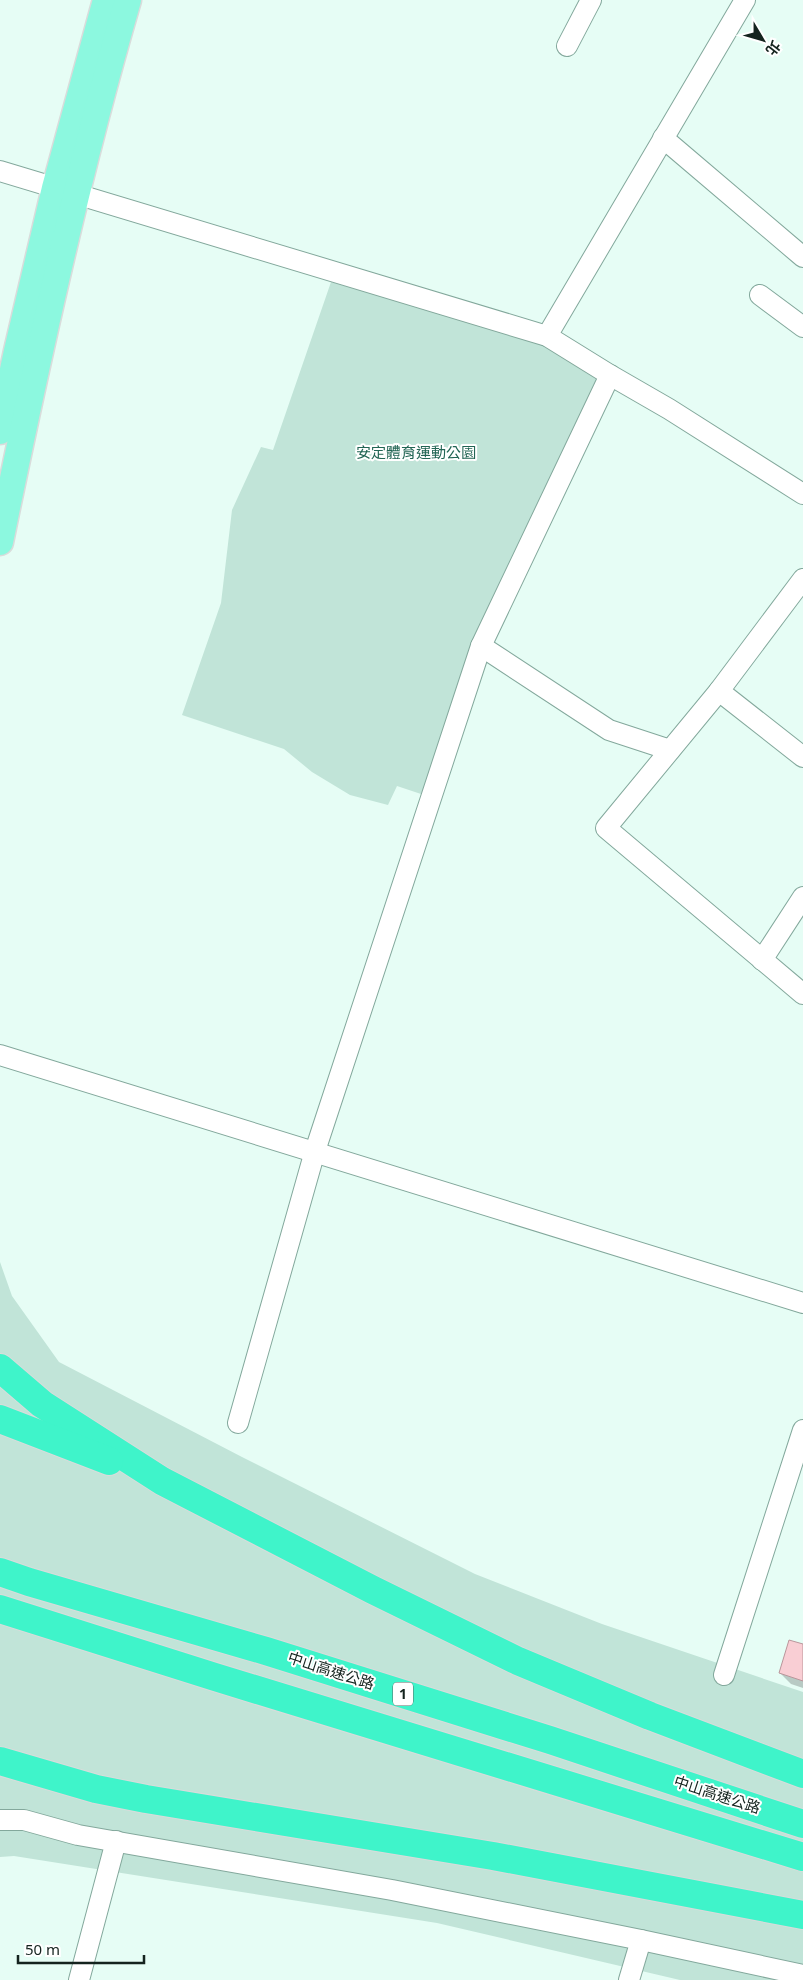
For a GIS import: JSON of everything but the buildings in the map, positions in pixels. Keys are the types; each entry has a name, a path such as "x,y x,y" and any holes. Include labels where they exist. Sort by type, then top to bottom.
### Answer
{"highway":[{"path":"0,1368 42,1404 162,1481 373,1590 518,1661 650,1716 803,1774"},
{"path":"0,1419 162,1481"},
{"name":"中山高速公路","path":"0,1572 266,1651 559,1743 803,1824"},
{"path":"0,1609 803,1857"},
{"path":"0,1761 96,1789 146,1799 492,1856 803,1915"},
{"path":"0,1781 27,1781 72,1792 96,1789"}],"main road":[{"path":"0,542 35,373 65,190 106,0"},
{"path":"0,431 16,351 65,190 128,0"}],"lane":[{"path":"567,46 591,0"},
{"path":"547,336 745,0"},
{"path":"663,138 803,257"},
{"path":"0,171 547,336 669,409 803,494"},
{"path":"760,295 803,328"},
{"path":"238,1422 315,1152 481,646 610,375"},
{"path":"803,579 719,691 606,828 803,994"},
{"path":"481,646 609,730 670,750"},
{"path":"719,691 803,756"},
{"path":"762,960 803,897"},
{"path":"0,1055 803,1303"},
{"path":"724,1675 803,1430"},
{"path":"0,1820 24,1820 78,1835 392,1890 803,1975"},
{"path":"79,1980 116,1841"},
{"path":"629,1980 641,1940"}],"green space":[{"name":"安定體育運動公園","path":"331,282 545,342 600,375 551,484 421,794 397,786 388,805 350,795 312,772 284,749 182,715 221,603 232,510 261,447 273,450"},
{"path":"0,1262 12,1296 59,1362 242,1457 475,1574 602,1624 803,1692 803,1980 680,1980 437,1923 14,1856 0,1857"}]}
